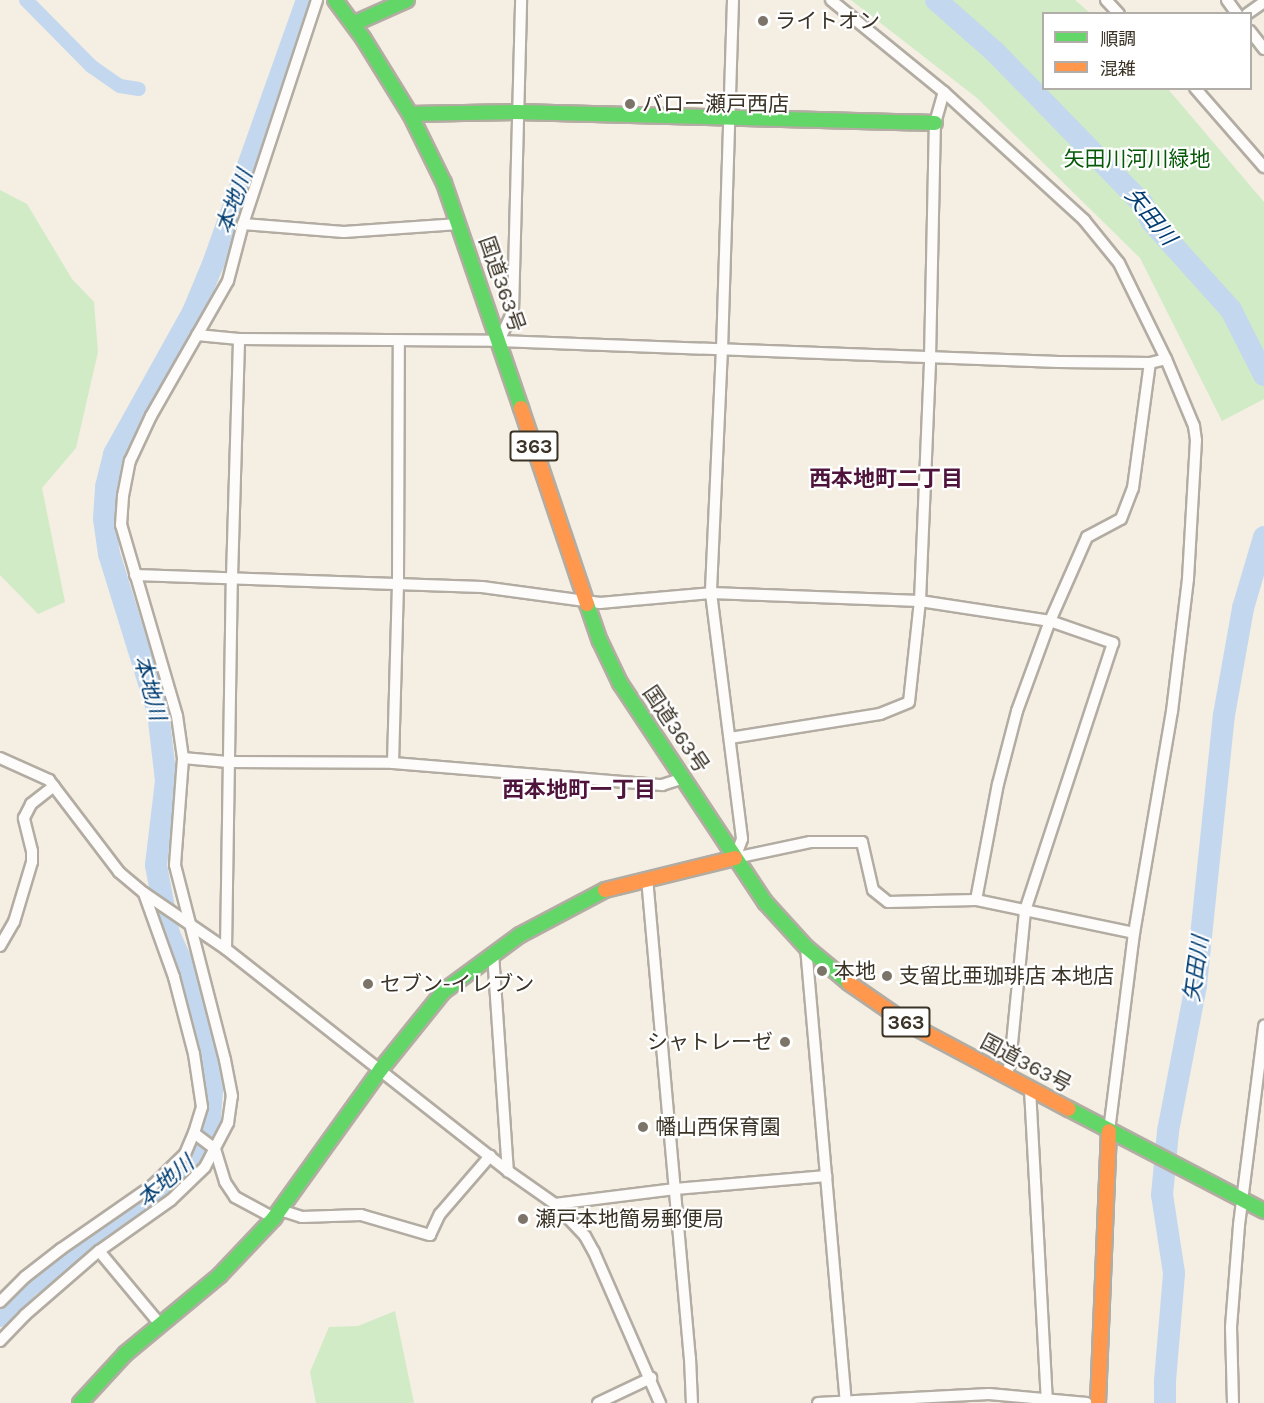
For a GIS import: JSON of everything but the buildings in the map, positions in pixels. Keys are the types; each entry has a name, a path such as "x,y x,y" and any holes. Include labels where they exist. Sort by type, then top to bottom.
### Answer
{"main road":[{"name":"363","path":"335,0 352,24"},
{"path":"352,24 407,0"},
{"name":"国道363号","path":"352,24 410,114 444,183 600,641 620,683 765,902 806,947 863,994 907,1023 1264,1212"},
{"path":"410,114 517,112 935,123"},
{"path":"80,1403 124,1354 220,1275 277,1214 381,1069 444,991 493,953 561,911 602,891 735,858"},
{"path":"1098,1403 1113,1133"}],"street":[{"path":"0,1341 25,1315 99,1251 171,1200 205,1167 228,1123 232,1096 192,926 175,865 183,758 177,716 121,525 123,496 130,461 152,416 228,281 243,224 317,0"},
{"path":"499,341 513,311 521,0"},
{"path":"733,0 722,348 711,593 742,839 735,858"},
{"path":"831,0 944,92 1084,220 1119,262 1166,359 1194,426 1196,440 1188,579 1172,711 1134,933 1113,1133"},
{"path":"1106,0 1117,12"},
{"path":"1250,12 1264,2"},
{"path":"1252,32 1264,49"},
{"path":"1197,90 1264,167"},
{"path":"730,738 880,714 909,702 920,601 930,358 935,123 944,92"},
{"path":"243,224 344,232 459,224"},
{"path":"197,335 239,339 499,341 930,358 1150,363 1166,359"},
{"path":"226,949 228,762 239,339"},
{"path":"393,763 399,583 399,341"},
{"path":"976,900 998,784 1017,711 1050,621 1087,537 1121,519 1133,488 1150,363"},
{"path":"135,575 482,587 600,603 711,593 920,601 1050,621 1113,643 1025,911 1010,1064 1006,1076"},
{"path":"0,758 49,780 119,872 144,893 226,949 508,1171 555,1204 585,1236 594,1252 660,1403"},
{"path":"183,758 228,762 393,763 662,785 684,778"},
{"path":"0,946 14,922 32,862 33,851 24,818 31,804 54,786"},
{"path":"735,858 810,842 862,842 873,890 888,902 976,900 1134,933"},
{"path":"647,878 690,1358 692,1403"},
{"path":"0,1302 25,1277 61,1249 153,1185 185,1154 194,1133 202,1107 194,1054 174,977 144,893"},
{"path":"806,947 846,1402"},
{"path":"493,953 508,1171"},
{"path":"1233,1403 1231,1327 1240,1198 1264,1026"},
{"path":"1030,1089 1047,1399"},
{"path":"194,1133 215,1149 225,1182 235,1197 277,1214 302,1217 361,1215 430,1236 440,1214 490,1156"},
{"path":"555,1204 675,1189 826,1176"},
{"path":"99,1251 159,1323"},
{"path":"598,1403 651,1378"},
{"path":"818,1403 989,1398 1047,1399 1088,1403"}],"green space":[{"name":"矢田川河川緑地","path":"851,0 1075,0 1089,12 1042,12 1042,90 1169,90 1264,202 1264,399 1222,421 1140,258 977,98"},
{"path":"0,190 27,204 72,279 94,302 98,352 76,448 42,488 65,602 38,614 0,575"},
{"path":"395,1311 414,1403 316,1403 310,1372 329,1327 358,1326"}],"waterway":[{"path":"26,0 91,66 120,86 139,89"},
{"name":"本地川","path":"0,1316 29,1286 152,1199 203,1151 210,1119 212,1090 203,1035 188,976 169,934 156,865 166,781 158,712 109,554 104,518 106,487 114,454 193,312 213,264 307,0"},
{"name":"矢田川","path":"936,0 995,52 1142,203 1151,221 1231,310 1264,375"},
{"name":"矢田川","path":"1165,1403 1174,1273 1162,1195 1168,1131 1196,985 1224,715 1243,608 1264,537"}],"traffic: fast":[{"path":"335,0 363,38 410,114 444,183 521,408"},
{"path":"353,24 407,0"},
{"path":"410,114 517,112 935,123"},
{"path":"587,604 600,641 620,683 765,902 806,947 849,983"},
{"path":"80,1403 125,1354 220,1275 274,1218 381,1069 444,991 520,935 605,890"},
{"path":"1069,1109 1264,1211"}],"traffic: slow":[{"path":"521,408 587,604"},
{"path":"605,890 735,858"},
{"path":"849,983 907,1023 1069,1109"},
{"path":"1098,1403 1109,1131"}],"place":[{"name":"ライトオン","path":"763,21"},
{"name":"バロー瀬戸西店","path":"630,104"},
{"name":"本地","path":"822,971"},
{"name":"支留比亜珈琲店 本地店","path":"887,976"},
{"name":"セブン-イレブン","path":"368,984"},
{"name":"シャトレーゼ","path":"785,1042"},
{"name":"幡山西保育園","path":"643,1127"},
{"name":"瀬戸本地簡易郵便局","path":"523,1219"}],"district":[{"name":"西本地町二丁目","path":"886,480"},
{"name":"西本地町一丁目","path":"579,791"}]}
